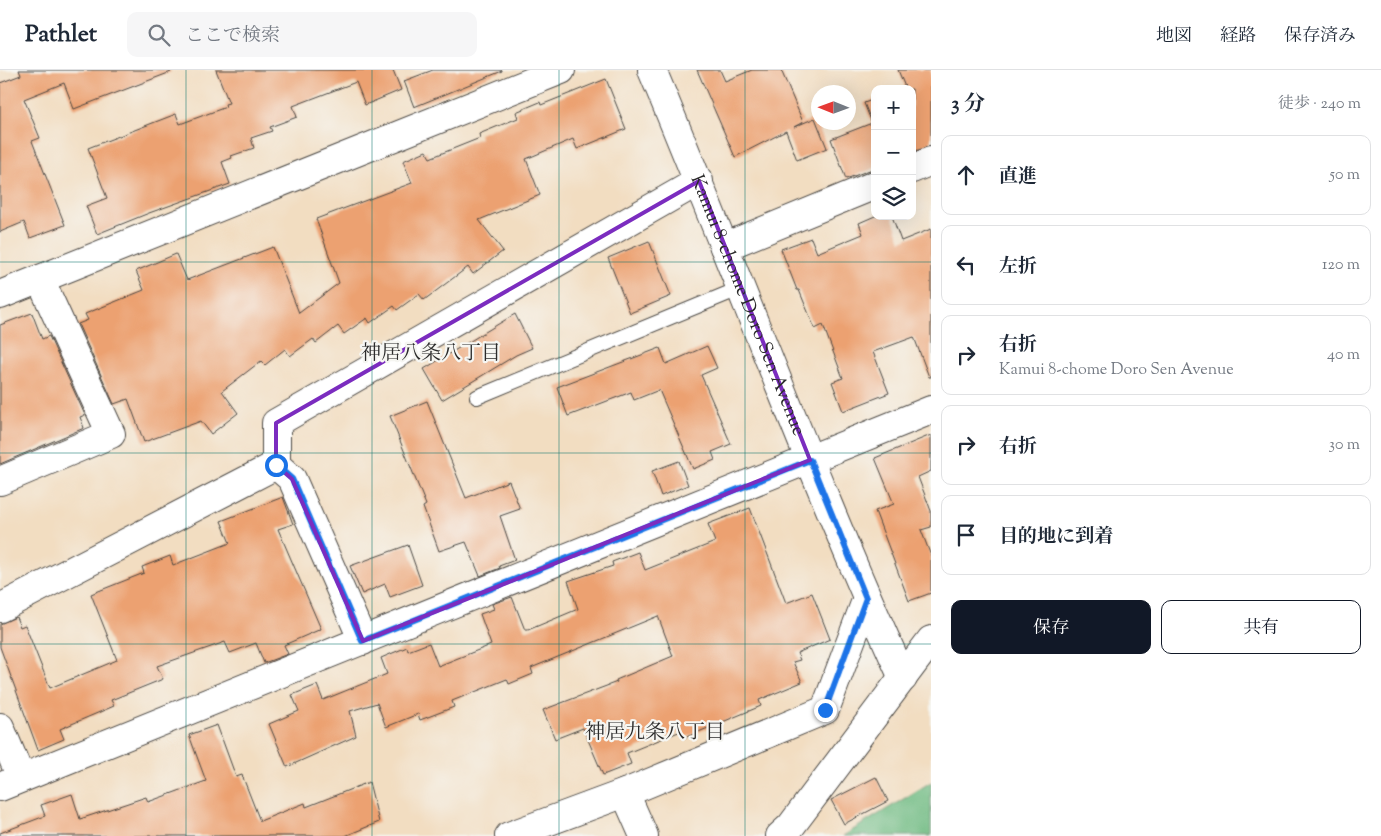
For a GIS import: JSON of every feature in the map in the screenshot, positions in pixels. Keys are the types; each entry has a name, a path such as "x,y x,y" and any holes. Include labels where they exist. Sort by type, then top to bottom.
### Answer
{"street":[{"path":"0,295 561,70"},
{"name":"Kamui 8-chome Doro Sen Avenue","path":"652,70 699,181 866,598 903,678"},
{"path":"916,167 931,161"},
{"path":"362,641 292,479 276,465 276,422 699,181"},
{"path":"724,247 871,187"},
{"path":"0,480 110,434 40,279"},
{"path":"0,727 10,782 931,410"},
{"path":"0,608 276,465"},
{"path":"509,836 625,793 825,710 866,598"},
{"path":"780,836 791,826 931,640"},
{"path":"625,793 644,836"}],"lane":[{"path":"477,397 741,288"}],"highlighted area":[{"path":"699,181 810,460 363,641 292,479 276,465 276,423"}],"green space":[{"path":"931,782 931,836 843,836"}],"building":[{"path":"19,70 170,70 171,72 74,109 64,83 24,99 40,138 32,141 65,225 30,238 24,222 0,232 0,83 21,75"},
{"path":"216,70 393,70 401,90 365,105 356,82 293,106 297,117 270,127 272,131 251,138 254,148 231,156 232,158 222,162 230,184 97,234 86,206 107,198 88,148 176,114 180,124 226,107 225,104 229,103"},
{"path":"433,70 502,71 414,107 404,81"},
{"path":"697,70 720,70 725,81 752,70 781,70 803,122 794,127 811,120 811,130 820,130 827,148 797,160 786,131 735,157"},
{"path":"898,70 931,70 931,146 916,151 916,85 904,85"},
{"path":"606,79 626,129 577,149 573,139 526,159 540,195 479,220 503,251 473,274 468,267 424,300 419,294 397,310 394,306 370,323 367,318 344,334 338,326 316,343 313,339 290,356 285,349 265,365 261,361 222,391 238,413 211,434 201,421 144,442 128,399 114,404 78,324 88,320 85,314 144,290 136,271 176,254 187,280 273,247 299,313 339,283 316,219 412,183 403,161 426,151 430,158 480,138 479,134 518,118 516,112 540,102 541,105"},
{"path":"871,100 871,120 864,103"},
{"path":"871,123 871,170 846,179 831,139"},
{"path":"871,218 871,220 893,220 901,241 931,229 931,377 929,377 914,337 873,352 889,393 843,411 832,382 843,378 823,325 815,329 781,249 811,238 817,253 863,234 859,223"},
{"path":"649,241 671,296 630,313 608,258"},
{"path":"32,313 42,339 49,336 85,415 80,417 84,428 0,464 0,325"},
{"path":"515,314 532,348 516,355 442,400 424,369"},
{"path":"707,346 717,368 701,375 731,444 712,452 715,460 693,469 659,390 634,400 631,392 568,416 557,387 660,348 666,364"},
{"path":"427,401 466,498 509,481 520,509 500,516 515,560 480,576 466,542 439,551 423,507 426,505 390,416"},
{"path":"931,435 931,471 918,477 931,511 931,527 921,530 931,556 931,593 909,601 875,511 894,504 875,458"},
{"path":"679,461 688,485 661,496 652,471"},
{"path":"283,497 293,524 278,529 321,629 284,645 288,654 264,663 256,643 230,653 225,642 157,666 163,679 111,700 114,706 60,729 64,739 38,750 0,647 0,624 16,617 20,627 25,625 50,688 117,660 91,594 144,573 142,567 170,556 173,565 230,543 221,521"},
{"path":"750,508 786,603 812,593 830,639 797,653 800,660 793,662 802,682 759,700 761,706 684,738 681,731 627,753 631,764 603,775 583,728 555,739 543,710 617,682 616,680 673,656 658,616 531,668 533,674 509,684 507,679 452,701 454,707 420,720 418,714 386,727 377,703 350,711 356,736 287,767 269,724 299,711 292,695 317,685 323,700 387,674 381,658 407,647 408,651 429,643 438,666 491,645 480,614 494,609 492,604 512,597 525,630 528,630 578,609 568,581 613,566 612,562 638,552 645,570 715,542 708,524"},
{"path":"408,545 422,585 390,597 385,584 362,594 350,566"},
{"path":"217,725 236,777 242,775 260,821 305,803 306,807 369,782 379,822 345,836 0,836 0,833 45,816 41,805 72,794 80,819 146,797 148,802 206,781 189,735"},
{"path":"876,777 888,801 844,824 831,800"}],"district":[{"name":"神居八条八丁目","path":"431,354"},
{"name":"神居九条八丁目","path":"655,733"}],"route":[{"path":"276,465 292,479 362,641 810,460 866,598 825,710"}]}
